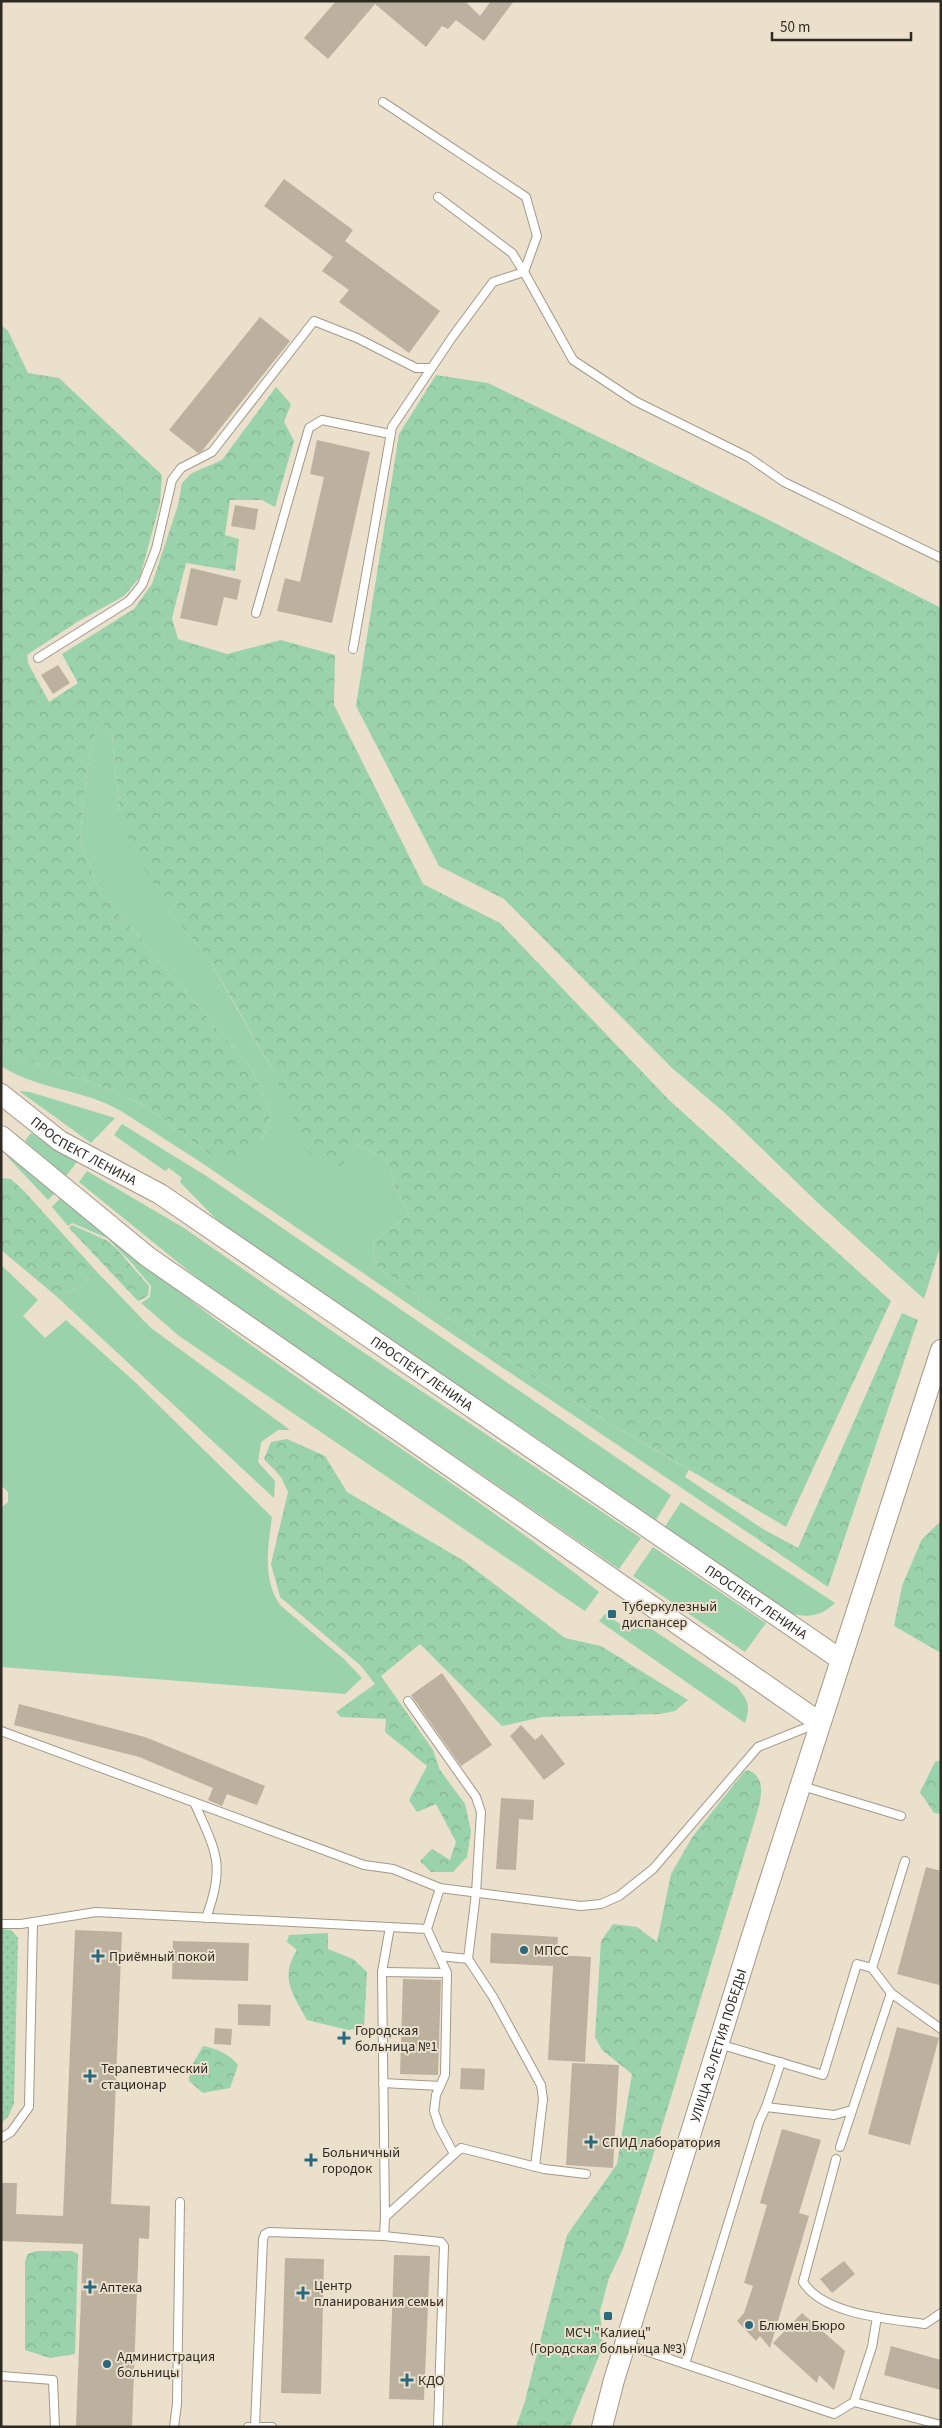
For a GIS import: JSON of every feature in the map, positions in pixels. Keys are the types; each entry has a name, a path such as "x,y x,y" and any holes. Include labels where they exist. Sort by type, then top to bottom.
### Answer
{"street":[{"name":"ПРОСПЕКТ ЛЕНИНА","path":"1,1094 60,1141 160,1194 840,1659"},
{"path":"1,1136 148,1258 820,1722"},
{"name":"УЛИЦА 20-ЛЕТИЯ ПОБЕДЫ","path":"602,2427 625,2344 800,1785 941,1350"}],"lane":[{"path":"383,102 526,197 537,236 524,272"},
{"path":"438,197 512,253 573,360 635,401 748,457 784,482 941,558"},
{"path":"353,649 392,427 431,368 493,282 524,272"},
{"path":"38,658 129,601 142,585 156,549 172,480 181,468 212,452 314,322 357,338 416,368 431,368"},
{"path":"256,613 309,428 322,420 390,434"},
{"path":"408,1701 476,1798 481,1812 476,1893 468,1960 493,1996 541,2085 543,2098 535,2167"},
{"path":"1,1731 364,1865 393,1869 440,1888 581,1906 601,1904 619,1896 654,1869 758,1747 820,1722"},
{"path":"800,1785 901,1816"},
{"path":"194,1802 213,1845 218,1864 216,1891 206,1918"},
{"path":"872,1968 906,1861"},
{"path":"440,1888 427,1929 447,1973 445,2074 434,2111 439,2126 454,2154"},
{"path":"1,1924 33,1922 96,1912 427,1929"},
{"path":"1,2138 11,2132 30,2107 33,1922"},
{"path":"384,2236 382,1972 390,1927"},
{"path":"440,1956 468,1960"},
{"path":"719,2044 823,2075 857,1964 872,1968 892,1993 941,2029"},
{"path":"382,1972 447,1973"},
{"path":"840,2147 892,1993"},
{"path":"685,2364 759,2122 781,2062"},
{"path":"383,2083 440,2086"},
{"path":"766,2107 834,2114 852,2110"},
{"path":"385,2217 461,2148 535,2167 586,2174"},
{"path":"836,2159 803,2282 808,2290 842,2309 862,2316 925,2324 941,2313"},
{"path":"174,2427 177,2404 180,2202"},
{"path":"255,2426 265,2234 269,2232 437,2240 444,2246 438,2427"},
{"path":"625,2344 834,2414 854,2402 872,2347 878,2317"},
{"path":"1,2376 52,2380 55,2427"},
{"path":"854,2402 941,2425"},
{"path":"248,2427 272,2427"}],"green space":[{"path":"1,325 8,331 28,373 59,378 162,475 160,503 140,577 124,596 77,622 27,655 28,663 49,702 78,683 62,654 134,609 152,584 178,505 182,483 192,473 222,460 276,387 291,404 284,422 294,441 275,507 262,500 230,500 225,535 239,539 235,571 186,563 172,618 178,639 227,654 281,640 335,655 334,705 423,884 500,923 669,1100 891,1301 786,1527 532,1377 375,1265 373,1242 409,1214 395,1186 388,1160 356,1144 338,1172 310,1155 274,1073 235,1004 208,958 170,913 130,843 120,812 112,735 99,717 87,770 80,838 99,891 251,1068 271,1113 262,1141 249,1153 230,1158 212,1156 143,1105 90,1081 66,1076 1,1047"},
{"path":"436,375 488,383 767,519 941,608 941,1244 924,1299 818,1203 725,1113 672,1068 504,899 439,866 356,706 399,434"},
{"path":"99,716 112,735 120,812 170,913 208,958 274,1073 356,1144 388,1160 395,1186 409,1214 373,1242 375,1265 532,1377 689,1470 685,1477 763,1529 756,1538 199,1161 121,1111 92,1098 30,1080 1,1066 1,1047 66,1076 90,1081 143,1105 212,1156 262,1141 271,1113 251,1068 99,891 80,838 87,770"},
{"path":"19,1091 30,1092 115,1118 91,1143"},
{"path":"122,1124 208,1177 671,1495 656,1520 219,1222 180,1182 182,1178 169,1168 165,1171 114,1135"},
{"path":"31,1133 77,1162 66,1176 25,1141"},
{"path":"1,1145 58,1190 48,1200 1,1150"},
{"path":"87,1171 184,1228 345,1340 641,1538 619,1569 206,1285 79,1182"},
{"path":"1,1178 11,1179 24,1191 97,1272 73,1291 55,1295 1,1250"},
{"path":"63,1195 147,1266 234,1333 464,1492 599,1592 585,1611 179,1336 141,1303 150,1297 151,1286 130,1261 107,1238 72,1223 68,1226 52,1207"},
{"path":"72,1225 106,1240 116,1248 149,1286 148,1296 138,1301 69,1228"},
{"path":"1,1265 38,1300 23,1316 45,1338 66,1320 136,1383 272,1517 268,1562 274,1595 280,1605 345,1660 362,1678 345,1694 1,1667 1,1508 8,1502 8,1492 2,1486 1,1475"},
{"path":"97,1272 151,1328 290,1430 278,1430 261,1442 258,1462 275,1481 274,1498 55,1295 73,1291"},
{"path":"902,1313 918,1320 828,1587 756,1538 763,1529 798,1548"},
{"path":"287,1439 325,1456 347,1492 464,1561 565,1638 601,1646 688,1700 675,1711 660,1714 542,1717 502,1726 420,1644 381,1676 433,1750 440,1770 465,1804 471,1831 467,1857 453,1872 431,1872 420,1861 432,1849 450,1860 456,1842 436,1804 417,1812 409,1800 427,1766 385,1732 386,1719 341,1717 336,1712 375,1684 361,1666 280,1597 271,1564 288,1492 281,1477 264,1459 271,1442"},
{"path":"681,1502 835,1603 819,1614 802,1616 789,1613 664,1528"},
{"path":"941,1521 941,1653 894,1626 902,1586 922,1539"},
{"path":"653,1547 766,1623 745,1652 633,1576"},
{"path":"605,1614 626,1628 634,1617 737,1687 744,1696 748,1708 745,1723 599,1621"},
{"path":"941,1760 941,1814 934,1813 920,1792 935,1762"},
{"path":"748,1770 757,1776 761,1785 759,1806 658,2140 623,2249 609,2278 600,2311 603,2346 570,2427 516,2427 525,2401 567,2235 617,2164 632,2074 602,2050 595,2037 601,1941 613,1924 637,1927 657,1942 671,1874 693,1836 744,1772"},
{"path":"1,1929 11,1930 18,1938 14,2104 8,2117 1,2123"},
{"path":"328,1933 328,1949 353,1959 367,1972 364,2028 348,2030 307,2020 293,1994 290,1986 289,1969 297,1950 287,1942 289,1935"},
{"path":"203,2046 222,2052 238,2065 230,2088 203,2093 189,2081 190,2069"},
{"path":"36,2251 72,2251 78,2254 75,2354 50,2358 25,2350 25,2261 28,2254"}],"building":[{"path":"336,1 465,1 480,16 491,1 514,1 484,41 456,20 448,29 442,26 426,47 375,4 328,59 304,38"},
{"path":"284,179 353,230 345,241 440,311 409,353 339,302 349,290 322,271 333,257 264,206"},
{"path":"260,317 290,341 202,451 198,453 169,430"},
{"path":"317,440 370,452 332,623 277,611 285,578 300,582 324,477 310,474"},
{"path":"235,505 258,509 255,530 231,526"},
{"path":"191,568 241,580 237,600 224,597 217,626 180,618"},
{"path":"58,665 70,683 53,694 41,675"},
{"path":"442,1673 492,1745 461,1766 411,1695"},
{"path":"19,1704 145,1737 265,1786 257,1805 227,1794 222,1806 208,1800 213,1788 139,1757 14,1725"},
{"path":"521,1725 535,1740 542,1734 565,1764 544,1780 510,1736"},
{"path":"501,1798 534,1800 533,1820 519,1819 516,1870 496,1869"},
{"path":"926,1867 941,1871 941,1977 939,1985 897,1974"},
{"path":"75,1930 122,1932 111,2204 150,2206 149,2239 139,2238 132,2427 76,2426 83,2244 1,2241 1,2183 17,2183 16,2214 63,2216"},
{"path":"491,1933 558,1937 557,1955 591,1957 585,2062 548,2060 553,1966 490,1963"},
{"path":"173,1941 249,1943 248,1981 172,1979"},
{"path":"403,1979 441,1980 438,2075 400,2074"},
{"path":"238,2004 271,2005 270,2026 238,2025"},
{"path":"897,2027 939,2038 910,2145 868,2134"},
{"path":"215,2028 232,2029 231,2045 214,2044"},
{"path":"572,2063 619,2065 613,2168 566,2165"},
{"path":"461,2068 485,2069 484,2090 460,2089"},
{"path":"782,2129 821,2140 799,2213 809,2216 770,2348 760,2336 756,2341 737,2321 744,2313 753,2286 744,2283 767,2205 760,2203"},
{"path":"394,2255 430,2256 424,2400 389,2399"},
{"path":"285,2258 324,2259 321,2394 281,2393"},
{"path":"844,2261 855,2274 832,2293 820,2279"},
{"path":"802,2313 845,2351 834,2390 819,2375 817,2383 773,2343"},
{"path":"891,2346 941,2360 941,2390 884,2375"}],"place":[{"name":"Туберкулезный диспансер","path":"612,1614"},
{"name":"МПСС","path":"524,1950"},
{"name":"Приёмный покой","path":"98,1956"},
{"name":"Городская больница №1","path":"344,2038"},
{"name":"Терапевтический стационар","path":"90,2076"},
{"name":"СПИД лаборатория","path":"591,2142"},
{"name":"Больничный городок","path":"311,2160"},
{"name":"Аптека","path":"90,2287"},
{"name":"Центр планирования семьи","path":"303,2293"},
{"name":"МСЧ \"Калиец\" (Городская больница №3)","path":"608,2316"},
{"name":"Блюмен Бюро","path":"749,2325"},
{"name":"Администрация больницы","path":"107,2364"},
{"name":"КДО","path":"407,2380"}]}
